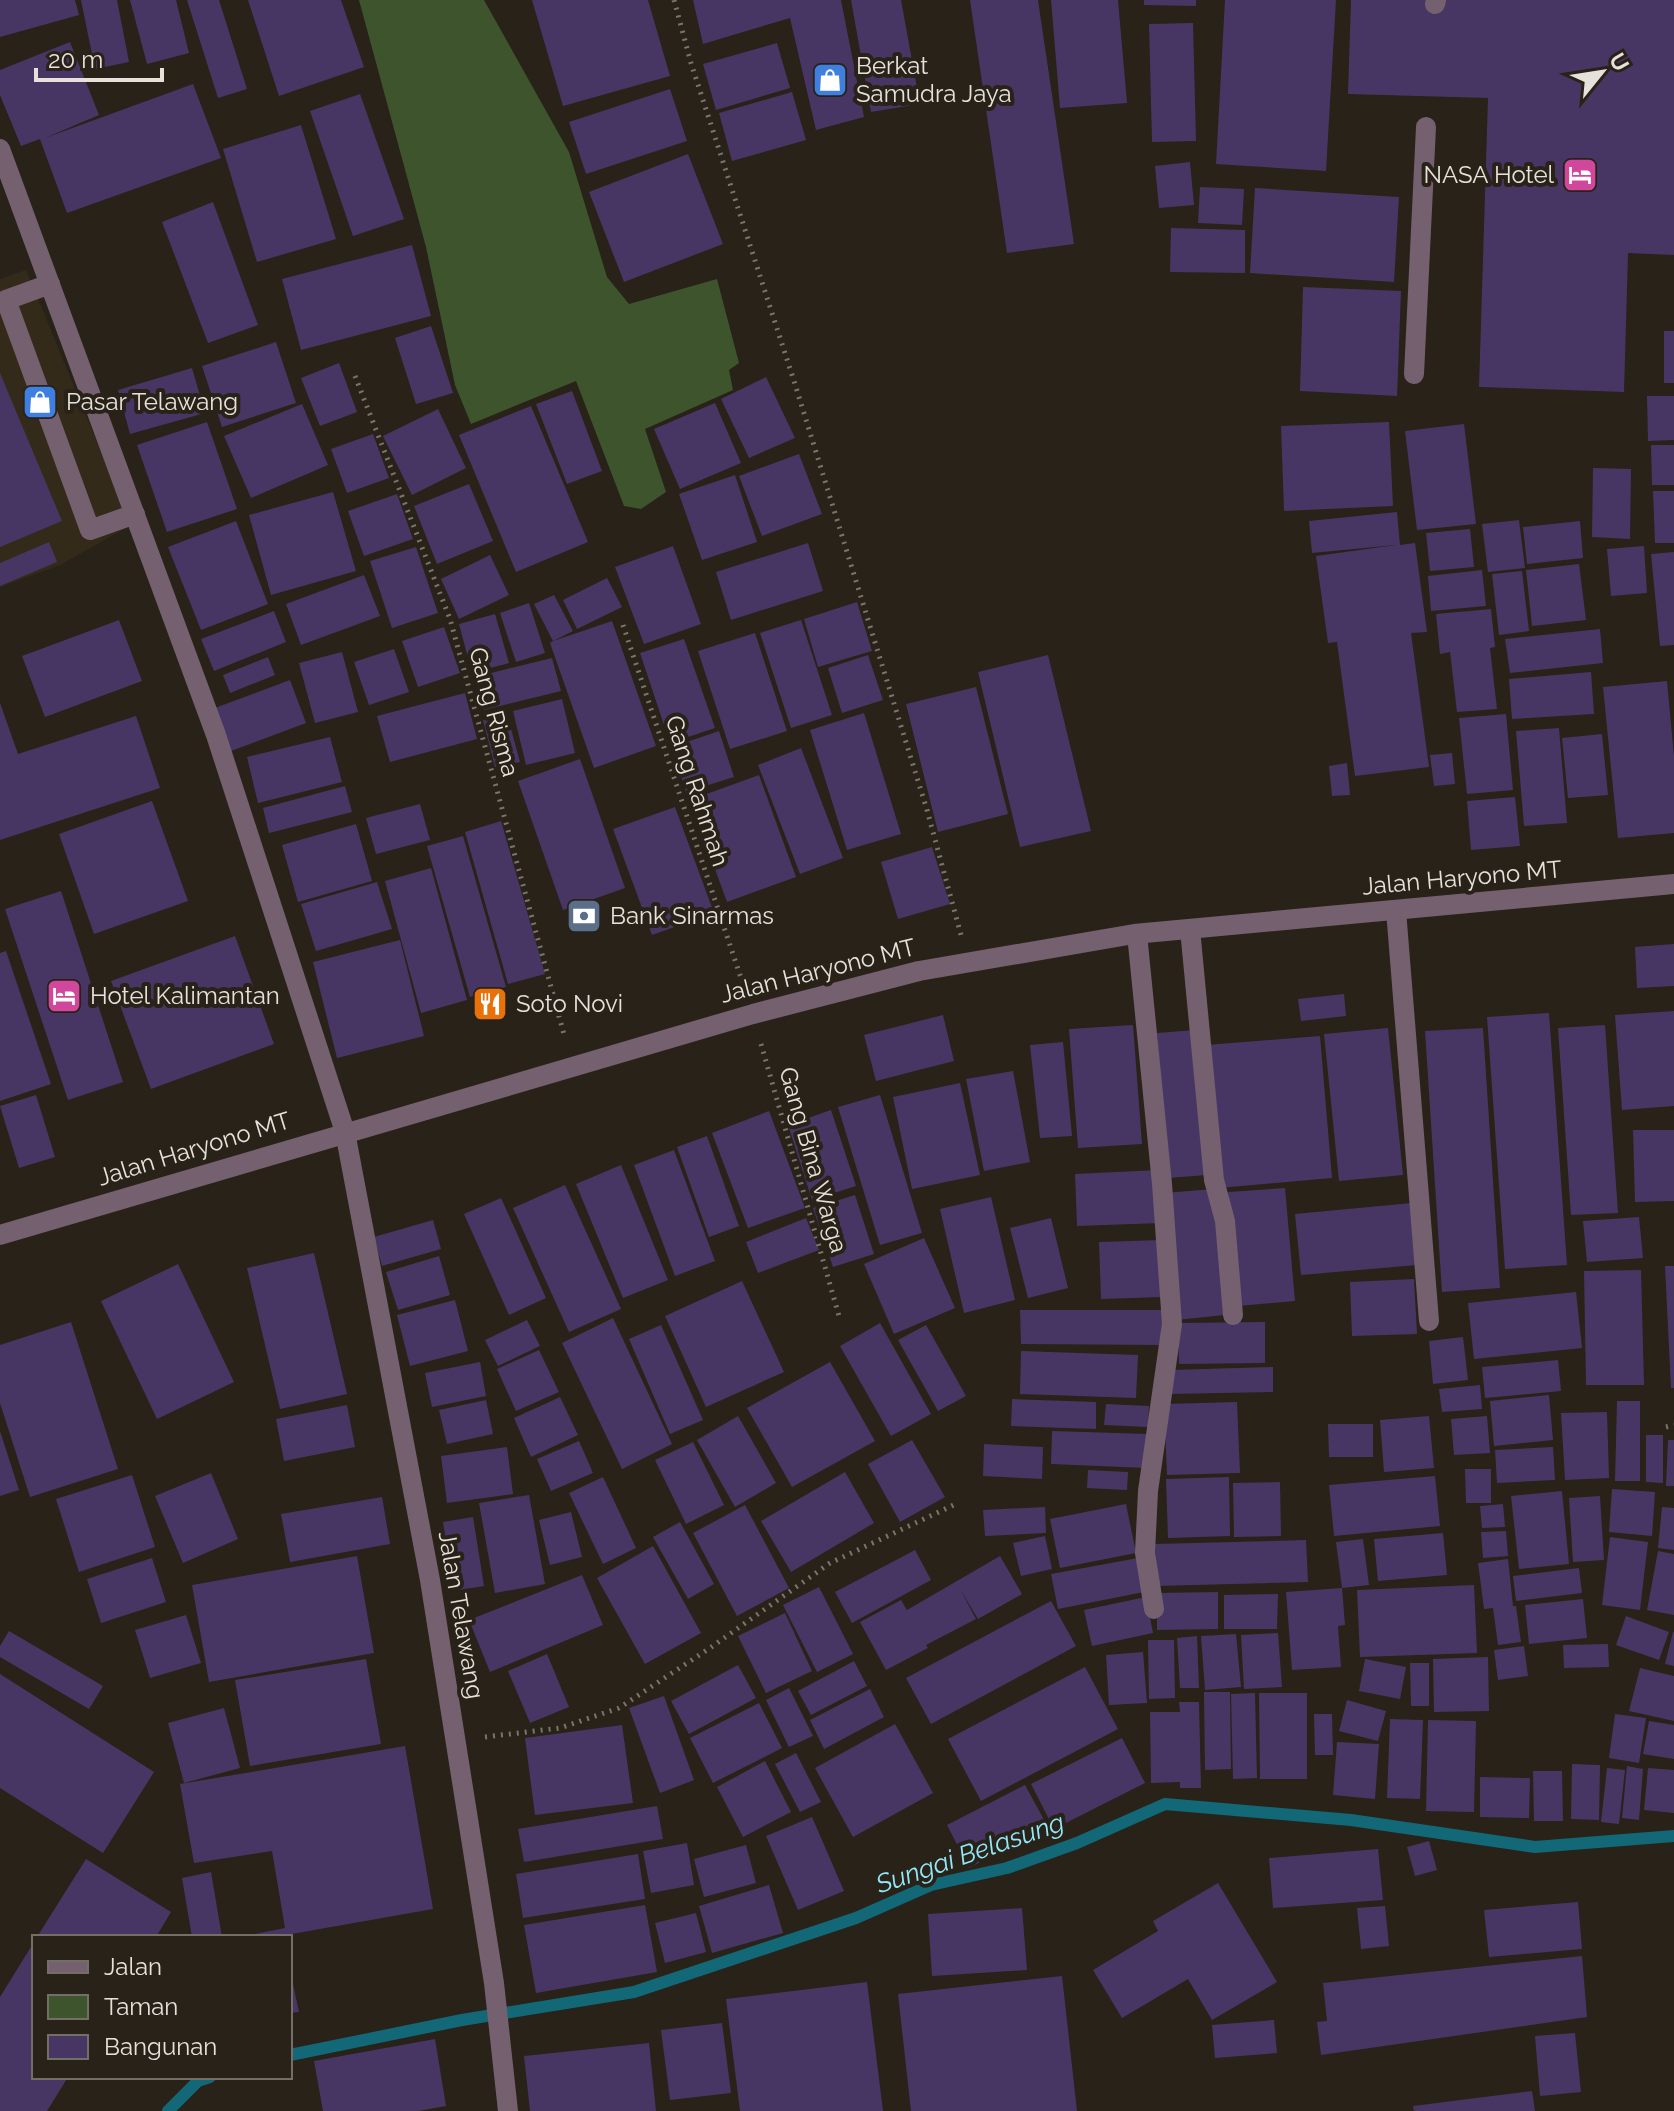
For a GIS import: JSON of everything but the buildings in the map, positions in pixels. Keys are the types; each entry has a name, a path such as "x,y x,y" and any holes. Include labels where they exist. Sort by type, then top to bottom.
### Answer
{"street":[{"path":"1414,374 1426,127"},
{"name":"Jalan Telawang","path":"0,149 216,735 345,1132 430,1580 494,1983 508,2111"},
{"path":"50,284 6,300 84,516 90,530 135,514"},
{"name":"Jalan Haryono MT","path":"0,1235 573,1065 919,971 1137,934 1674,884"},
{"path":"1396,910 1429,1321"},
{"path":"1190,929 1214,1180 1225,1221 1233,1315"},
{"path":"1137,934 1162,1184 1172,1324 1148,1491 1145,1553 1154,1609"}],"path":[{"path":"674,0 691,63 923,795 967,963"},
{"name":"Gang Risma","path":"355,376 450,619 573,1065"},
{"name":"Gang Rahmah","path":"623,625 753,1014"},
{"name":"Gang Bina Warga","path":"753,1014 839,1316"},
{"path":"1666,1427 1674,1425"},
{"path":"456,1741 560,1728 619,1708 830,1563 958,1503"}],"shaded area":[{"name":"Pasar Telawang","path":"26,270 131,525 60,565 0,587 0,279"}],"green space":[{"path":"359,0 484,0 569,152 607,277 629,304 717,279 739,363 729,370 733,390 645,429 666,492 641,509 624,506 576,381 471,424 455,385 426,247"}],"waterway":[{"name":"Sungai Belasung","path":"292,2055 462,2020 634,1992 856,1918 931,1885 1007,1868 1077,1843 1165,1804 1351,1820 1535,1847 1674,1836"},
{"name":"Sungai Belasung","path":"168,2111 198,2081 204,2079"}],"place":[{"name":"Berkat Samudra Jaya","path":"830,80"},
{"name":"NASA Hotel","path":"1580,175"},
{"name":"Pasar Telawang","path":"40,402"},
{"name":"Bank Sinarmas","path":"584,916"},
{"name":"Hotel Kalimantan","path":"64,996"},
{"name":"Soto Novi","path":"490,1004"}]}
